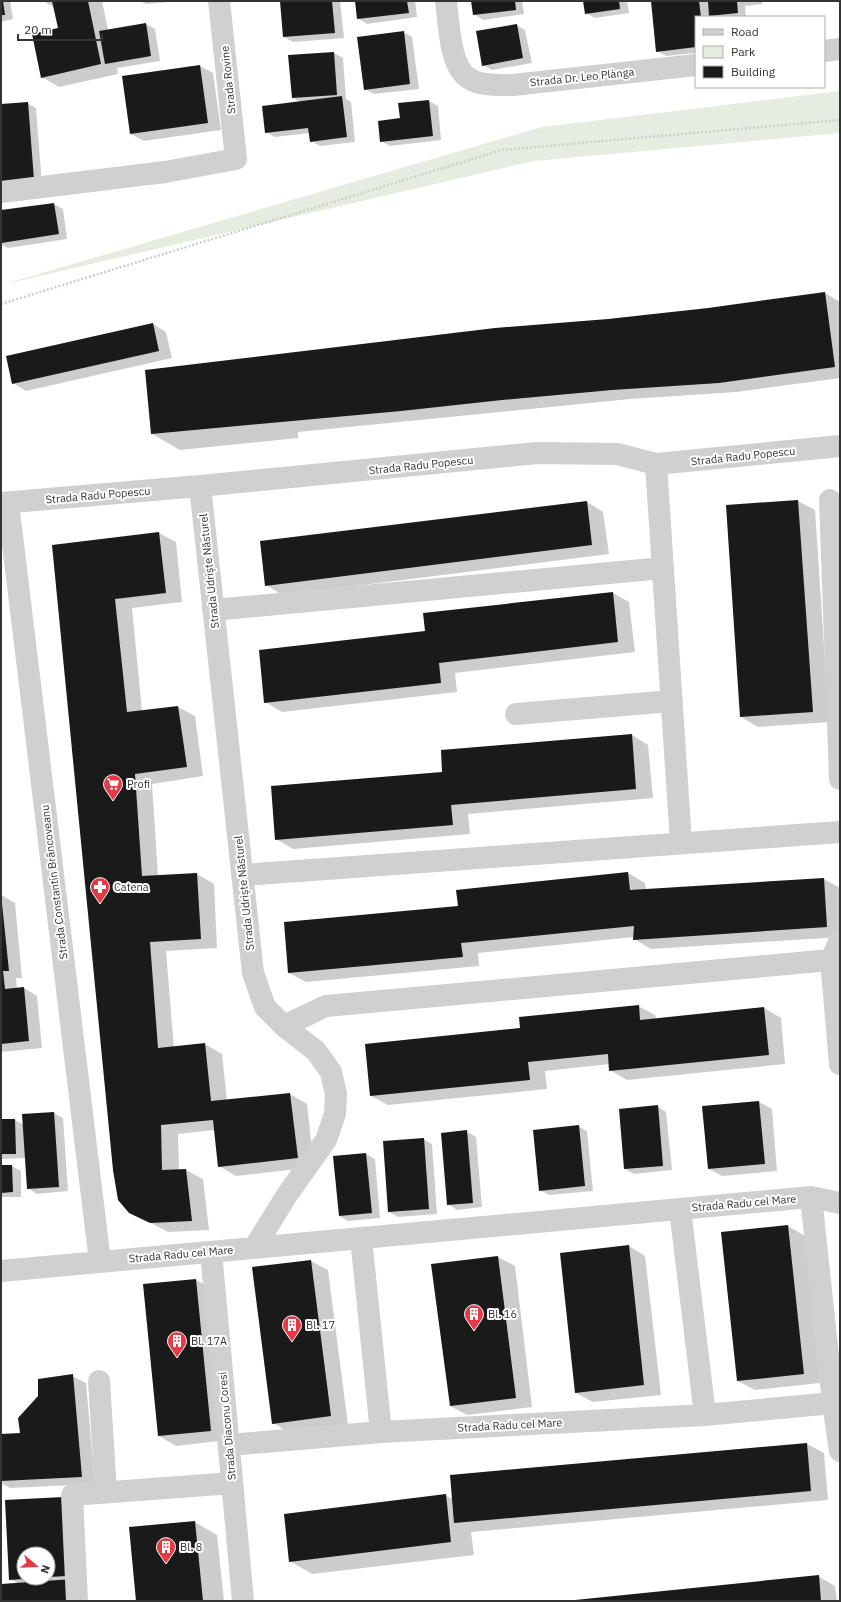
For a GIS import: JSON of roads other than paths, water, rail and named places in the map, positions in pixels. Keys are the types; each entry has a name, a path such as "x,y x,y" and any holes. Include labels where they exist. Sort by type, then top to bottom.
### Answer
{"street":[{"name":"Strada Rovine","path":"1,192 165,172 236,159 219,1"},
{"name":"Strada Dr. Leo Plànga","path":"446,1 452,50 458,67 469,79 489,85 513,85 695,65"},
{"path":"825,51 840,49"},
{"name":"Strada Radu Popescu","path":"4,503 200,486 537,453 617,454 656,464 840,446"},
{"path":"656,464 681,843"},
{"name":"Strada Udriște Năsturel","path":"200,486 253,973 265,1007 284,1026 316,1051 331,1072 336,1094 335,1114 326,1140 287,1195 254,1248"},
{"path":"830,500 840,779"},
{"name":"Strada Constantin Brâncoveanu","path":"4,503 100,1262"},
{"path":"213,610 663,568"},
{"path":"516,714 672,701"},
{"path":"242,875 840,832"},
{"path":"840,940 831,960 840,1064"},
{"path":"284,1026 326,1006 831,960"},
{"path":"811,1197 833,1403 840,1451"},
{"name":"Strada Radu cel Mare","path":"1,1271 811,1197 840,1203"},
{"path":"680,1209 705,1415"},
{"path":"361,1238 381,1432"},
{"name":"Strada Diaconu Coresi","path":"211,1252 244,1601"},
{"path":"99,1381 106,1492"},
{"name":"Strada Radu cel Mare","path":"229,1445 381,1432 705,1415 833,1403"},
{"path":"77,1601 72,1495 232,1483"}],"place":[{"name":"Profi","path":"113,801"},
{"name":"Catena","path":"100,904"},
{"name":"Bl. 16","path":"474,1331"},
{"name":"Bl. 17","path":"292,1342"},
{"name":"Bl. 17A","path":"177,1358"},
{"name":"Bl. 8","path":"166,1564"}]}
